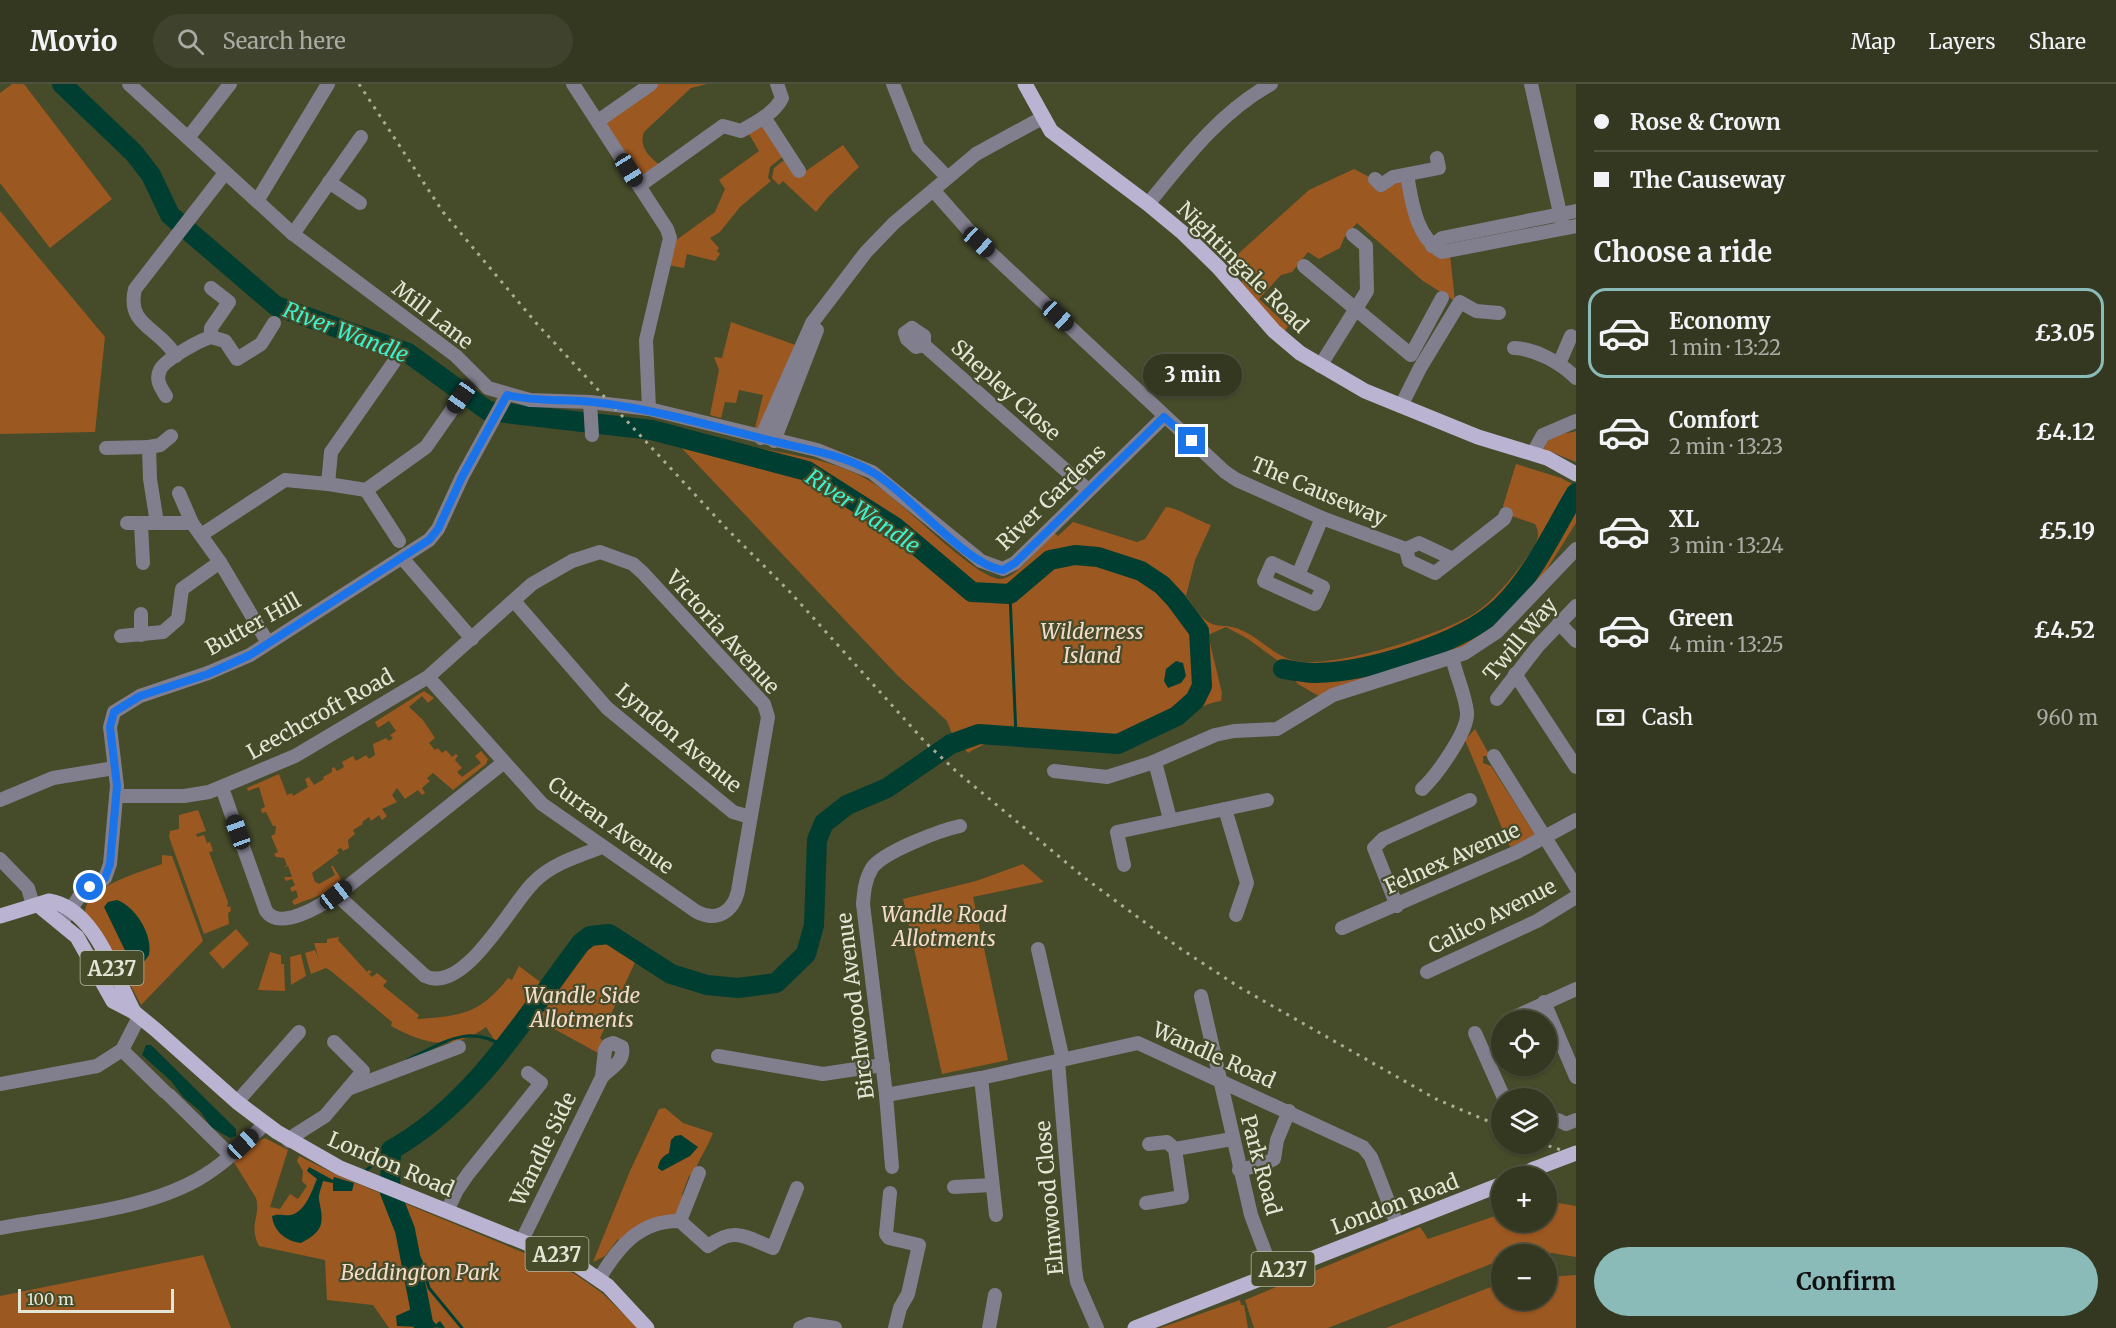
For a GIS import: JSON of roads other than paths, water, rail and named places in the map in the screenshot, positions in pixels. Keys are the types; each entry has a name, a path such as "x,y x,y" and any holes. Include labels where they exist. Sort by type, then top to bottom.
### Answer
{"main road":[{"name":"Nightingale Road","path":"1025,84 1051,131 1148,204 1218,267 1281,338 1320,366 1349,383 1401,406 1478,437 1547,458 1572,472"},
{"path":"0,916 35,905 54,902 66,916"},
{"name":"London Road","path":"66,916 113,1001 137,1015 264,1124 289,1141 363,1177 564,1258 599,1279 618,1295 647,1328"},
{"path":"1542,1166 1576,1153"},
{"name":"London Road","path":"1135,1328 1491,1189"}],"street":[{"name":"Mill Lane","path":"129,84 293,234 456,356 488,388 505,400 530,400 590,409 649,409 768,440"},
{"path":"188,138 230,84"},
{"path":"257,201 328,84"},
{"path":"573,84 667,229 670,238 646,340 649,409"},
{"path":"598,122 651,84"},
{"path":"639,186 723,126 741,131 764,117 778,105 782,98 777,84"},
{"path":"1148,204 1196,145 1229,115 1270,84"},
{"path":"1407,175 1418,223 1432,246 1443,252 1570,227 1561,214 1532,84"},
{"path":"890,92 918,147 947,177"},
{"path":"764,117 799,171"},
{"path":"768,440 812,323 878,239 976,154 1042,118"},
{"path":"293,234 361,137"},
{"path":"1375,179 1381,185 1393,177 1439,168 1437,158"},
{"path":"176,356 162,337 137,318 133,310 135,289 225,173"},
{"path":"329,182 360,203"},
{"name":"The Causeway","path":"934,191 979,242 1164,417 1237,480 1322,518 1406,549 1419,543 1453,559"},
{"path":"1432,246 1442,238 1576,211"},
{"path":"1320,366 1367,291 1366,246 1353,235"},
{"path":"1305,266 1411,355 1442,298"},
{"path":"211,288 229,302 211,328 211,337"},
{"path":"1401,406 1420,368 1460,303 1476,311 1499,313"},
{"path":"166,396 158,379 160,368 176,356 211,337 225,341 237,359 261,344 274,323"},
{"path":"1559,364 1571,336"},
{"name":"Shepley Close","path":"924,345 1088,490"},
{"path":"1514,348 1524,348 1559,364 1576,378"},
{"path":"327,484 331,452 394,362"},
{"path":"201,535 285,480 366,490 426,447 461,397"},
{"name":"Butter Hill","path":"66,916 87,890 107,874 110,864 116,796 110,718 117,708 140,696 222,668 268,643 403,559 429,540 438,529 462,477 505,400"},
{"path":"590,409 592,435"},
{"name":"River Gardens","path":"768,440 818,450 872,472 900,492 960,545 996,569 1009,568 1015,563 1164,417"},
{"path":"1533,453 1543,435 1576,421"},
{"path":"106,448 150,447 160,445 171,436"},
{"path":"150,447 150,479 157,523"},
{"path":"366,490 399,541"},
{"path":"179,493 192,523 220,562 268,643"},
{"name":"The Causeway","path":"1406,549 1409,561 1435,573 1506,514"},
{"path":"1298,575 1322,518"},
{"path":"143,563 134,524 192,523"},
{"path":"1054,771 1101,778 1155,762 1215,735 1234,731 1277,729 1333,695 1464,653 1497,632 1576,549"},
{"name":"Victoria Avenue","path":"514,601 532,584 558,568 600,552 633,564 764,704 768,717 738,891 733,906 721,915 705,916"},
{"path":"403,559 472,639"},
{"path":"121,636 163,632 180,613 182,589 220,562"},
{"name":"Leechcroft Road","path":"116,796 184,796 222,788 295,756 428,677 514,601"},
{"name":"Lyndon Avenue","path":"514,601 620,720 733,812 750,817"},
{"name":"Twill Way","path":"1497,699 1515,674 1576,606"},
{"path":"141,614 141,635"},
{"path":"1559,623 1576,641"},
{"path":"1422,789 1434,778 1466,724 1467,711 1452,657"},
{"path":"1515,674 1576,767"},
{"name":"Curran Avenue","path":"428,677 542,804 705,916"},
{"path":"1494,756 1576,887"},
{"path":"1155,762 1170,819"},
{"path":"222,788 269,916 282,920 313,908 336,895 503,763"},
{"path":"0,800 53,778 114,768"},
{"path":"1124,865 1117,832 1267,800"},
{"path":"1397,906 1374,848 1392,834 1470,800"},
{"path":"1225,809 1247,883 1236,915"},
{"name":"Felnex Avenue","path":"1342,928 1397,906 1546,838 1576,820"},
{"name":"Birchwood Avenue","path":"892,1167 883,1065 863,904 864,885 873,867 884,858 947,829 960,826"},
{"path":"580,855 583,833"},
{"path":"336,895 425,976 438,980 479,955 508,911 533,882 545,872 600,845"},
{"path":"0,859 28,888 35,905"},
{"name":"Calico Avenue","path":"1427,972 1537,921 1576,897"},
{"name":"Elmwood Close","path":"1038,949 1060,1060 1076,1276 1097,1328"},
{"path":"1527,1010 1576,989"},
{"name":"Park Road","path":"1201,996 1239,1170 1251,1215 1273,1273"},
{"path":"1544,1002 1576,1077"},
{"path":"0,1084 97,1066 122,1050 137,1015"},
{"path":"237,1102 299,1032"},
{"path":"1475,1033 1500,1088"},
{"path":"289,1141 325,1116 363,1071 334,1042"},
{"name":"Wandle Road","path":"886,1095 981,1078 1138,1043 1354,1141 1368,1152 1398,1224"},
{"path":"346,1090 459,1047"},
{"path":"122,1050 167,1094 234,1152"},
{"path":"718,1056 823,1074 883,1065"},
{"path":"447,1211 468,1174 541,1083 528,1073"},
{"name":"Wandle Side","path":"522,1240 602,1077"},
{"path":"981,1078 996,1215"},
{"path":"1239,1170 1274,1159 1277,1140 1289,1111"},
{"path":"1557,1120 1566,1124 1576,1120"},
{"path":"0,1228 154,1197 205,1175 264,1124"},
{"path":"1175,1149 1232,1139"},
{"path":"1146,1203 1182,1197 1175,1149 1167,1142 1149,1144"},
{"path":"680,1221 699,1173"},
{"path":"954,1187 992,1185"},
{"path":"599,1279 623,1244 641,1229 666,1220 680,1221 708,1246 723,1235 731,1234 773,1248 797,1188"},
{"path":"890,1193 886,1234 890,1238 919,1245 908,1294 900,1308 895,1328"},
{"path":"989,1328 995,1295"},
{"path":"800,1328 810,1324 835,1328"}],"water":[{"path":"1176,661 1183,663 1186,676 1181,683 1168,688 1164,681 1166,669"},
{"path":"117,900 137,915 146,931 150,947 149,955 136,973 131,972 132,965 104,907 108,902"},
{"path":"146,1045 151,1045 236,1129 236,1136 230,1138 211,1127 200,1111 142,1055"},
{"path":"681,1135 698,1147 690,1156 662,1171 658,1168 662,1159 669,1153 671,1140"},
{"path":"309,1167 333,1180 334,1177 354,1183 352,1191 333,1191 333,1183 323,1181 319,1198 322,1221 318,1230 301,1243 282,1235 275,1227 272,1216 291,1215 304,1205 317,1179 307,1171"},
{"path":"417,1301 428,1308 426,1314 436,1324 440,1321 445,1328 397,1326 396,1316 414,1308"}],"waterway":[{"name":"River Wandle","path":"62,84 134,153 151,175 170,215 276,306 408,353 488,411 652,430 807,471 895,527 972,592 1010,594 1050,560 1075,555 1098,557 1141,571 1162,585 1199,631 1202,686 1195,700 1177,716 1118,744 979,734 951,744 887,788 847,805 824,823 817,840 814,925 806,954 776,983 738,988 707,985 671,974 609,934 590,936 581,943 518,1029 473,1084 421,1131 391,1150 390,1192 405,1230 424,1328"},
{"name":"River Wandle","path":"1283,669 1315,673 1361,667 1414,654 1463,633 1501,607 1512,595 1542,553 1576,493"},
{"path":"1010,594 1016,736"},
{"path":"407,1060 443,1042 466,1036 490,1039 503,1046"},
{"path":"363,1173 391,1150"},
{"path":"405,1230 421,1261 429,1288 462,1328"}],"railway":[{"path":"359,84 443,212 537,324 726,528 790,592 926,743 957,772 1086,879 1181,949 1239,987 1436,1099 1491,1122"},
{"path":"1557,1149 1576,1155"}],"park label":[{"name":"Wilderness Island","path":"1092,643"},
{"name":"Wandle Road Allotments","path":"944,926"},
{"name":"Wandle Side Allotments","path":"582,1007"},
{"name":"Beddington Park","path":"420,1272"}]}
